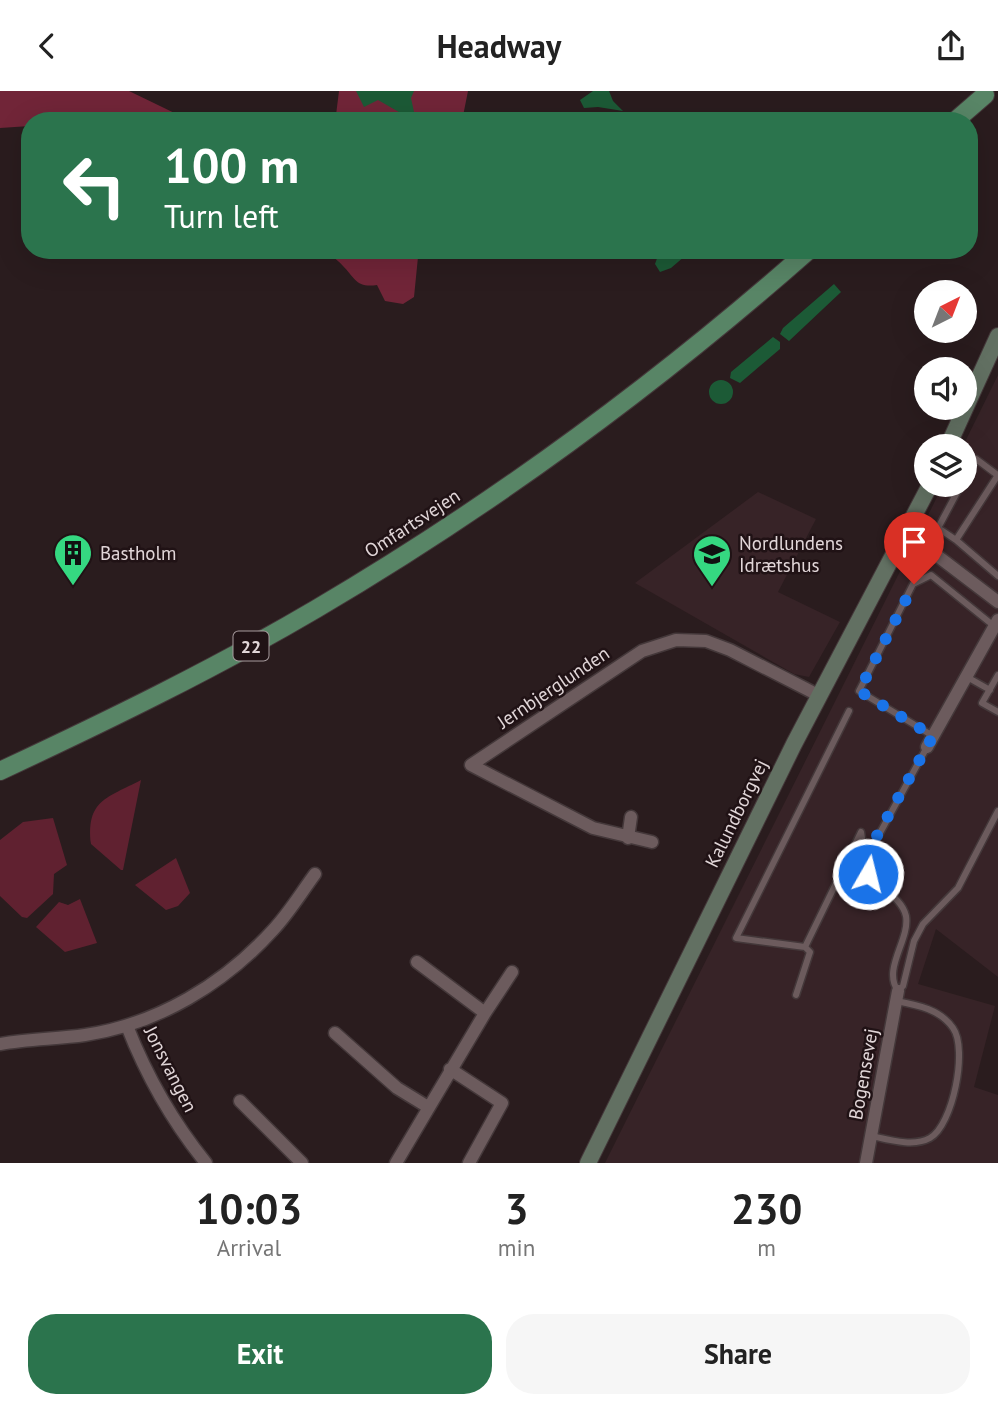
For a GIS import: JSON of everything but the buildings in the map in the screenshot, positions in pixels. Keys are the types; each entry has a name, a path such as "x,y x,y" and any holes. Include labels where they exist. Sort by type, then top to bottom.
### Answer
{"main road":[{"path":"967,112 988,96"},
{"name":"Omfartsvejen","path":"0,771 240,652 400,557 606,417 700,343 798,259"}],"street":[{"path":"953,434 998,336"},
{"name":"Kalundborgvej","path":"588,1163 818,695 924,497"},
{"path":"906,532 998,602"},
{"path":"930,742 996,623"},
{"name":"Jernbjerglunden","path":"652,842 593,828 471,765 642,651 676,640 706,641 730,650 818,695"},
{"path":"628,838 631,817"},
{"path":"0,1044 85,1035 127,1026 206,988 243,960 275,929 315,874"},
{"path":"417,962 485,1013"},
{"path":"396,1163 450,1069 512,972"},
{"name":"Bogensevej","path":"866,1163 897,996"},
{"name":"Jonsvangen","path":"127,1026 157,1094 182,1134 206,1163"},
{"path":"335,1033 387,1080 428,1107"},
{"path":"450,1069 502,1103 469,1163"},
{"path":"240,1101 302,1163"}],"lane":[{"path":"956,540 997,475 977,460"},
{"path":"954,497 938,527 998,576"},
{"path":"897,996 893,975 906,918 900,905 868,874 863,865 930,742 859,691 914,584 931,575 996,623"},
{"path":"998,675 982,703 998,712"},
{"path":"966,676 990,689"},
{"path":"796,995 810,952 805,947 736,938 849,711"},
{"path":"897,996 903,986 914,941 923,923 958,888 998,811"},
{"path":"805,947 861,832 865,857"},
{"path":"872,1136 902,1143 928,1139 942,1129 951,1103 959,1058 959,1040 953,1027 939,1013 897,996"}],"shaded area":[{"path":"0,91 129,91 172,112 21,112 21,127 0,128"},
{"path":"339,91 468,91 464,112 336,112"},
{"path":"356,91 414,91 411,98 414,112 399,112 378,100 364,107"},
{"path":"593,91 609,91 613,101 623,111 584,108 580,100"},
{"path":"335,259 418,259 414,297 403,304 385,301 377,285 360,283"},
{"path":"657,259 682,259 671,268 660,272 655,264"},
{"path":"834,284 841,292 789,341 780,334 783,328"},
{"path":"773,337 780,342 780,349 740,383 730,378 731,372"},
{"path":"998,375 998,977 936,929 918,984 995,1006 974,1087 998,1095 998,1163 605,1163 937,497 977,497 977,434 969,434"},
{"path":"721,380 730,383 733,392 730,401 721,404 712,401 709,392 712,383"},
{"name":"Nordlundens Idrætshus","path":"758,492 816,519 778,592 840,622 809,677 794,674 635,583"},
{"path":"141,780 121,870 91,844 92,818 101,802"},
{"path":"53,818 67,865 54,874 53,894 27,918 22,917 0,896 0,840 23,822"},
{"path":"176,858 190,893 178,906 166,910 135,885"},
{"path":"80,899 97,943 65,952 36,927 59,902 68,905"}],"place":[{"name":"Bastholm","path":"73,587"},
{"name":"Nordlundens Idrætshus","path":"712,588"}],"route":[{"path":"868,874 863,865 865,857 933,736 859,691 914,584"}]}
